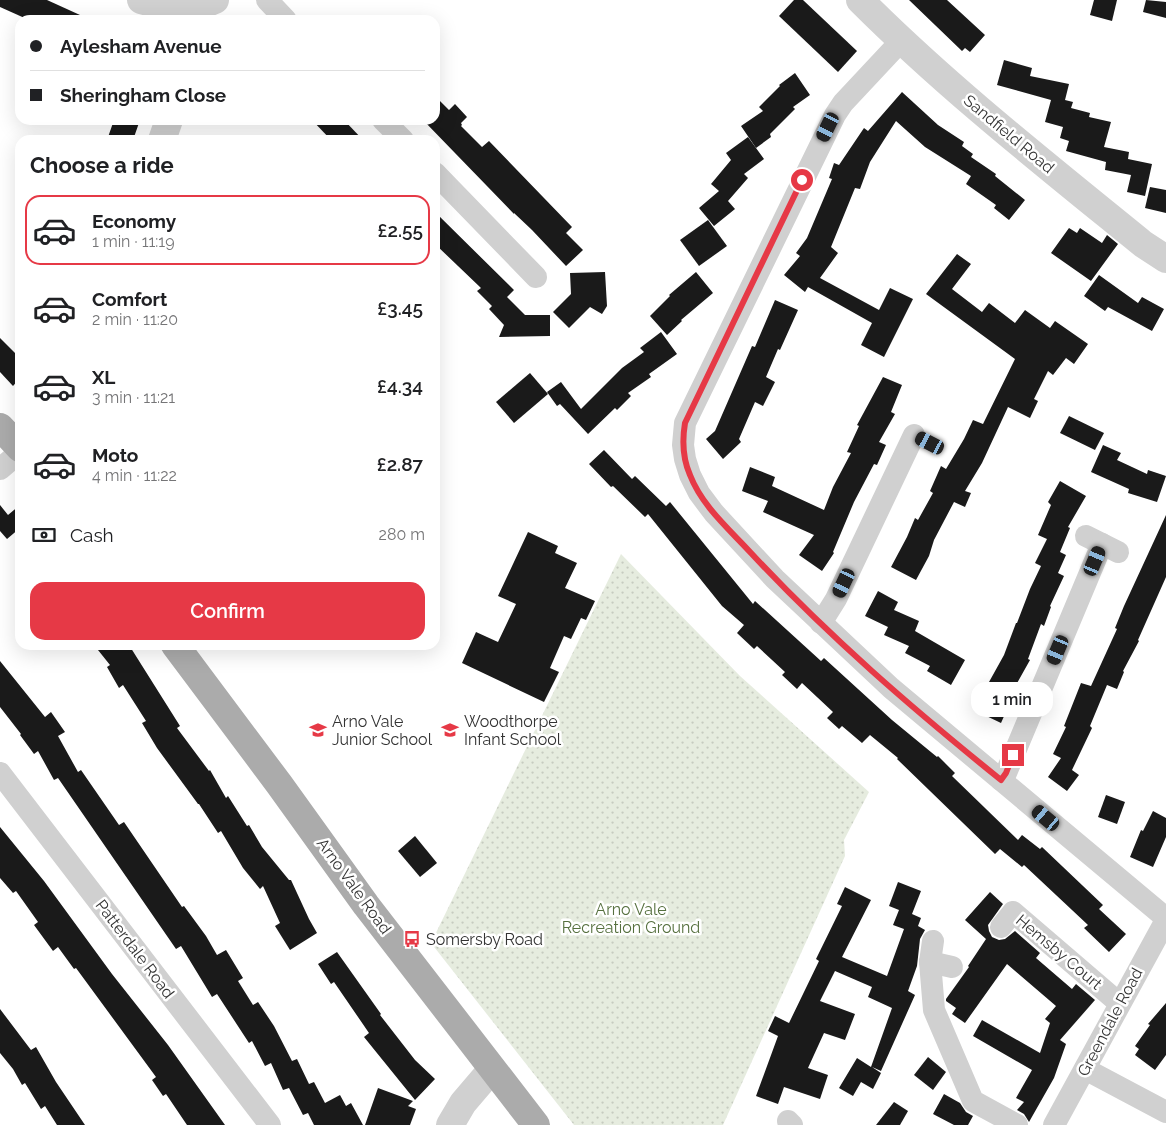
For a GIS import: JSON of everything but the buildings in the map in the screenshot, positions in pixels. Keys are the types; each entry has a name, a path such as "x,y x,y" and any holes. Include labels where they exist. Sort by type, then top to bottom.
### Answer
{"main road":[{"path":"0,426 15,442"},
{"name":"Arno Vale Road","path":"179,650 366,905 536,1125"}],"street":[{"path":"141,0 171,6 206,8"},
{"path":"266,0 281,15"},
{"name":"Sandfield Road","path":"860,0 901,41 979,109 1143,244 1166,259"},
{"path":"901,41 843,103 835,115 693,404 683,433 683,450 690,475 699,493 714,513 775,578 890,688 1166,919"},
{"path":"388,125 398,135"},
{"path":"440,178 536,277"},
{"path":"821,623 836,599 916,436"},
{"path":"0,469 15,456"},
{"path":"1001,780 1006,773 1102,544"},
{"name":"Patterdale Road","path":"0,773 270,1125"},
{"name":"Hemsby Court","path":"1001,927 1013,912 1119,1003"},
{"name":"Greendale Road","path":"1054,1125 1166,919"},
{"path":"952,967 932,952 934,1010 973,1101 1017,1125"},
{"path":"450,1125 462,1103 492,1069"},
{"path":"1085,1069 1166,1112"}],"green space":[{"name":"Arno Vale Recreation Ground","path":"621,554 740,676 869,792 844,840 845,856 723,1125 574,1125 431,943"}],"place":[{"name":"Arno Vale Junior School","path":"318,730"},
{"name":"Woodthorpe Infant School","path":"450,730"},
{"name":"Somersby Road","path":"412,939"}],"route":[{"path":"802,180 685,423 683,445 690,475 699,493 714,513 775,578 890,688 1001,780 1013,755"}]}
